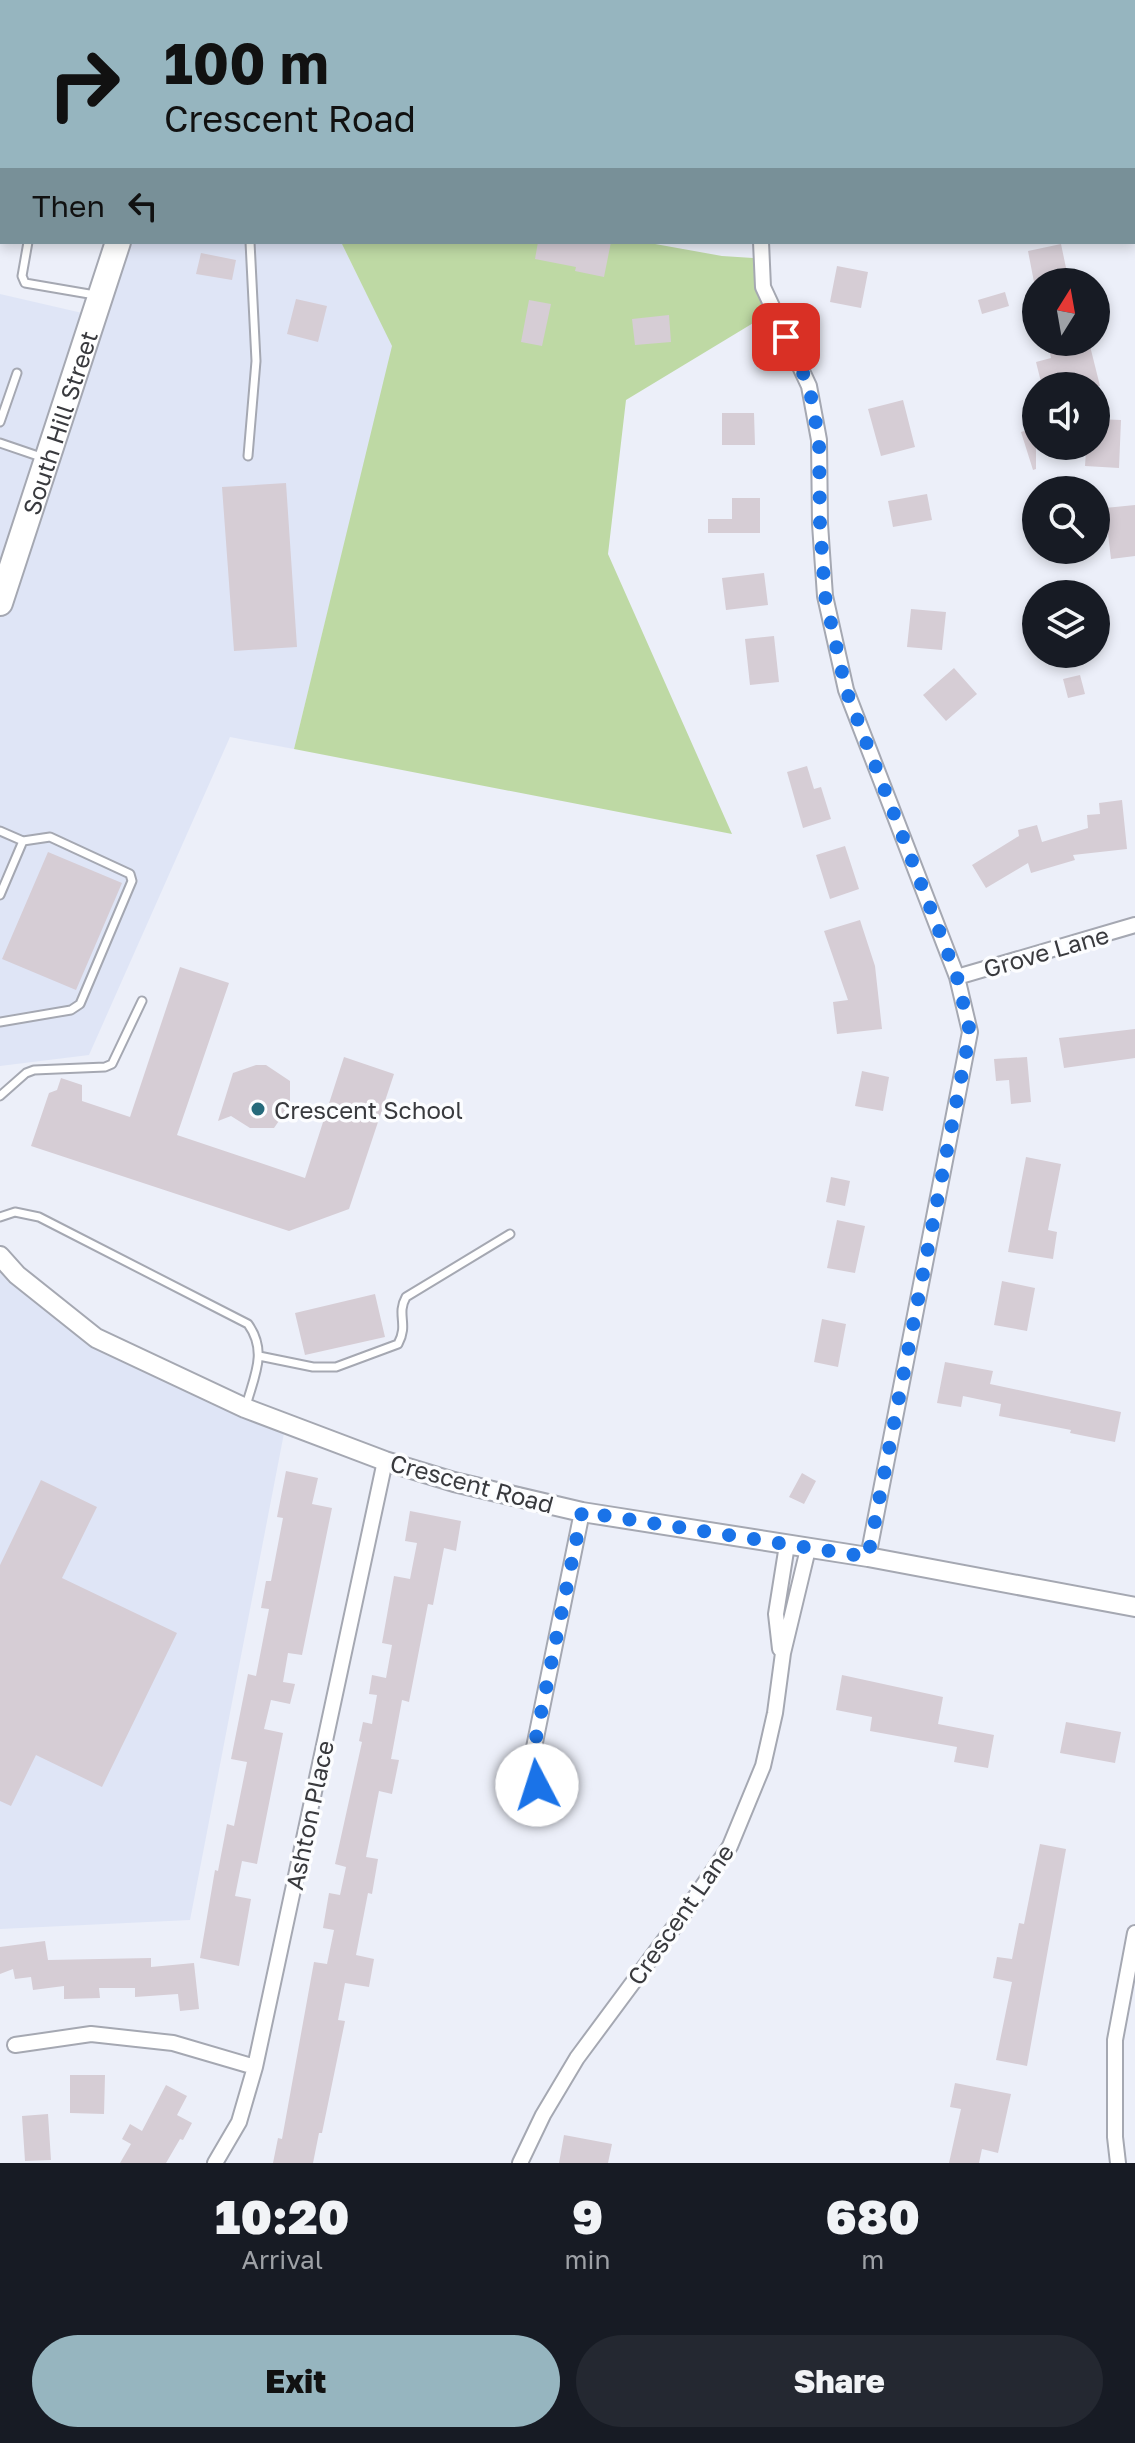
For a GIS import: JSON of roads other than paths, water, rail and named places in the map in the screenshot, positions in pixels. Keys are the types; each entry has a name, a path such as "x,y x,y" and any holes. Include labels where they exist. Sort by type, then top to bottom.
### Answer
{"main road":[{"name":"South Hill Street","path":"0,603 117,244"}],"street":[{"path":"761,244 763,287 809,386 819,440 825,596 846,690 957,977 970,1032 868,1557"},
{"name":"Grove Lane","path":"957,977 1135,925"},
{"name":"Crescent Road","path":"0,1256 17,1275 96,1338 245,1408 385,1461 454,1482 582,1512 868,1557 1135,1607"},
{"name":"Ashton Place","path":"215,2163 239,2122 255,2067 385,1461"},
{"path":"544,1803 530,1767 582,1512"},
{"path":"782,1665 776,1614 787,1545"},
{"name":"Crescent Lane","path":"520,2163 543,2115 577,2058 730,1846 763,1766 808,1549"},
{"path":"1118,2163 1115,2040 1135,1933"},
{"path":"15,2045 91,2034 173,2043 255,2067"}],"lane":[{"path":"28,244 22,276 25,283 100,295"},
{"path":"248,456 256,361 250,244"},
{"path":"0,422 17,373"},
{"path":"0,443 47,459"},
{"path":"0,831 23,841 50,837 130,874 132,881 80,1004 71,1010 0,1022"},
{"path":"0,895 23,841"},
{"path":"0,1096 26,1073 34,1070 105,1067 112,1064 142,1001"},
{"path":"0,1217 15,1212 39,1217 248,1324 258,1338 259,1356 245,1408"},
{"path":"259,1356 313,1367 336,1367 398,1344 405,1332 401,1307 406,1297 510,1234"}],"place":[{"name":"Crescent School","path":"258,1109"}]}
